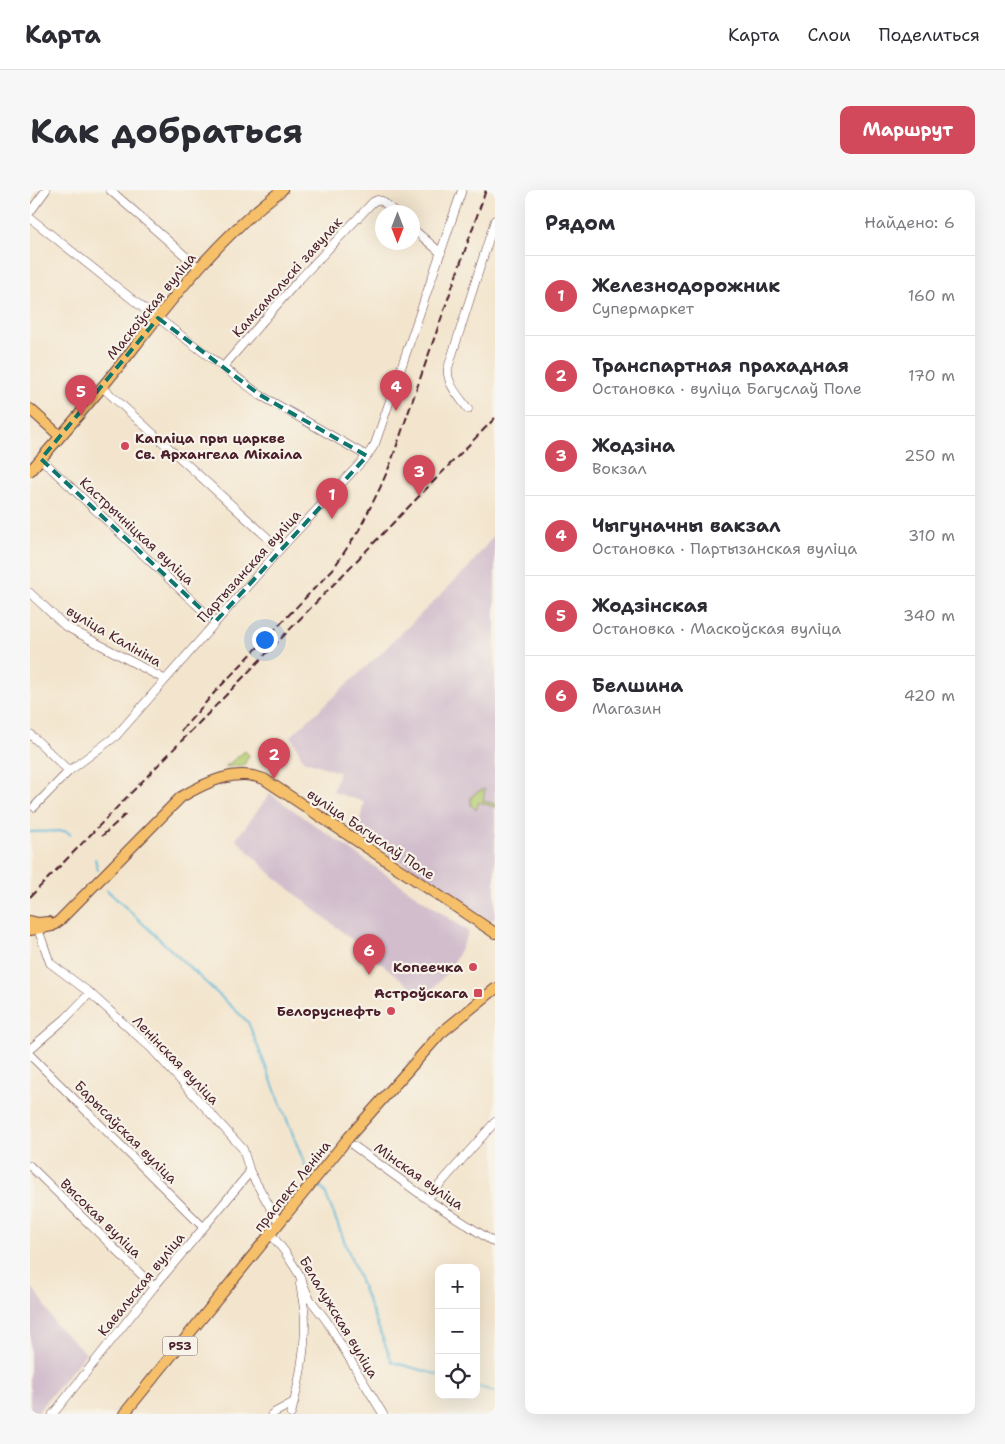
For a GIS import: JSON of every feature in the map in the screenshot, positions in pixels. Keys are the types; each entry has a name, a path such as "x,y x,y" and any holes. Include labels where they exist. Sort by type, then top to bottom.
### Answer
{"main road":[{"name":"Маскоўская вуліца","path":"30,471 102,387 199,268 236,227 279,191"},
{"path":"30,409 60,436"},
{"name":"вуліца Багуслаў Поле","path":"34,930 52,926 59,921 181,797 203,784 225,776 244,774 264,779 495,933"},
{"name":"вуліца Багуслаў Поле","path":"30,921 38,923 49,922 68,911"},
{"name":"праспект Леніна","path":"124,1414 349,1137 441,1033 495,989"}],"street":[{"path":"30,212 46,190"},
{"path":"110,190 199,268"},
{"name":"Партызанская вуліца","path":"34,807 69,771 116,736 164,679 375,444 462,190"},
{"name":"Камсамольскі завулак","path":"223,367 296,283 373,202 377,200 382,201 386,205"},
{"path":"30,218 152,315 260,395 366,456"},
{"path":"468,409 449,382 448,368 495,220"},
{"path":"420,235 441,253"},
{"path":"102,387 280,549"},
{"name":"Кастрычніцкая вуліца","path":"41,458 215,622"},
{"name":"вуліца Калініна","path":"30,594 65,626 164,679"},
{"path":"30,734 69,771"},
{"name":"Ленінская вуліца","path":"34,930 50,963 90,993 151,1048 243,1149 250,1172 279,1223"},
{"path":"30,1049 65,1019 90,993"},
{"name":"Барысаўская вуліца","path":"30,1055 203,1227"},
{"path":"427,1199 495,1122"},
{"name":"Мінская вуліца","path":"354,1146 427,1199 495,1243"},
{"name":"Высокая вуліца","path":"30,1166 154,1287"},
{"name":"Кавальская вуліца","path":"53,1414 154,1287 250,1172"},
{"name":"Белалужская вуліца","path":"271,1234 299,1274 310,1298 326,1320 382,1414"},
{"path":"291,1414 303,1358 305,1321 299,1274"},
{"path":"272,1414 294,1402"}],"highlighted area":[{"path":"158,318 260,395 367,456 215,622 41,459"}],"shaded area":[{"path":"495,534 495,919 489,920 387,853 388,848 358,829 364,802 333,792 339,772 303,760 291,736 378,656 468,568"},
{"path":"270,794 469,932 451,968 430,992 419,994 271,874 236,839"},
{"path":"30,1285 42,1300 55,1324 86,1353 36,1414 30,1414"}],"green space":[{"path":"245,751 249,755 244,765 225,767"},
{"path":"485,789 483,801 495,804 495,807 479,802 476,810 471,805 471,797"}],"waterway":[{"path":"30,832 66,831 71,835"},
{"path":"95,859 98,870"},
{"path":"107,890 248,1022 311,1176"},
{"path":"316,1181 325,1192 392,1362 435,1374"},
{"path":"480,1387 495,1392"}],"railway":[{"path":"181,731 214,693 333,569 359,530 390,465 486,190"},
{"path":"30,897 495,418"},
{"path":"102,836 127,813"}],"place":[{"name":"Чыгуначны вакзал","path":"396,411"},
{"name":"Жодзінская","path":"81,416"},
{"name":"Капліца пры царкве Св. Архангела Міхаіла","path":"125,446"},
{"name":"Жодзіна","path":"419,496"},
{"name":"Железнодорожник","path":"332,519"},
{"name":"Транспартная прахадная","path":"274,779"},
{"name":"Копеечка","path":"473,967"},
{"name":"Белшина","path":"369,975"},
{"name":"Астроўскага","path":"478,993"},
{"name":"Белоруснефть","path":"391,1011"}]}
